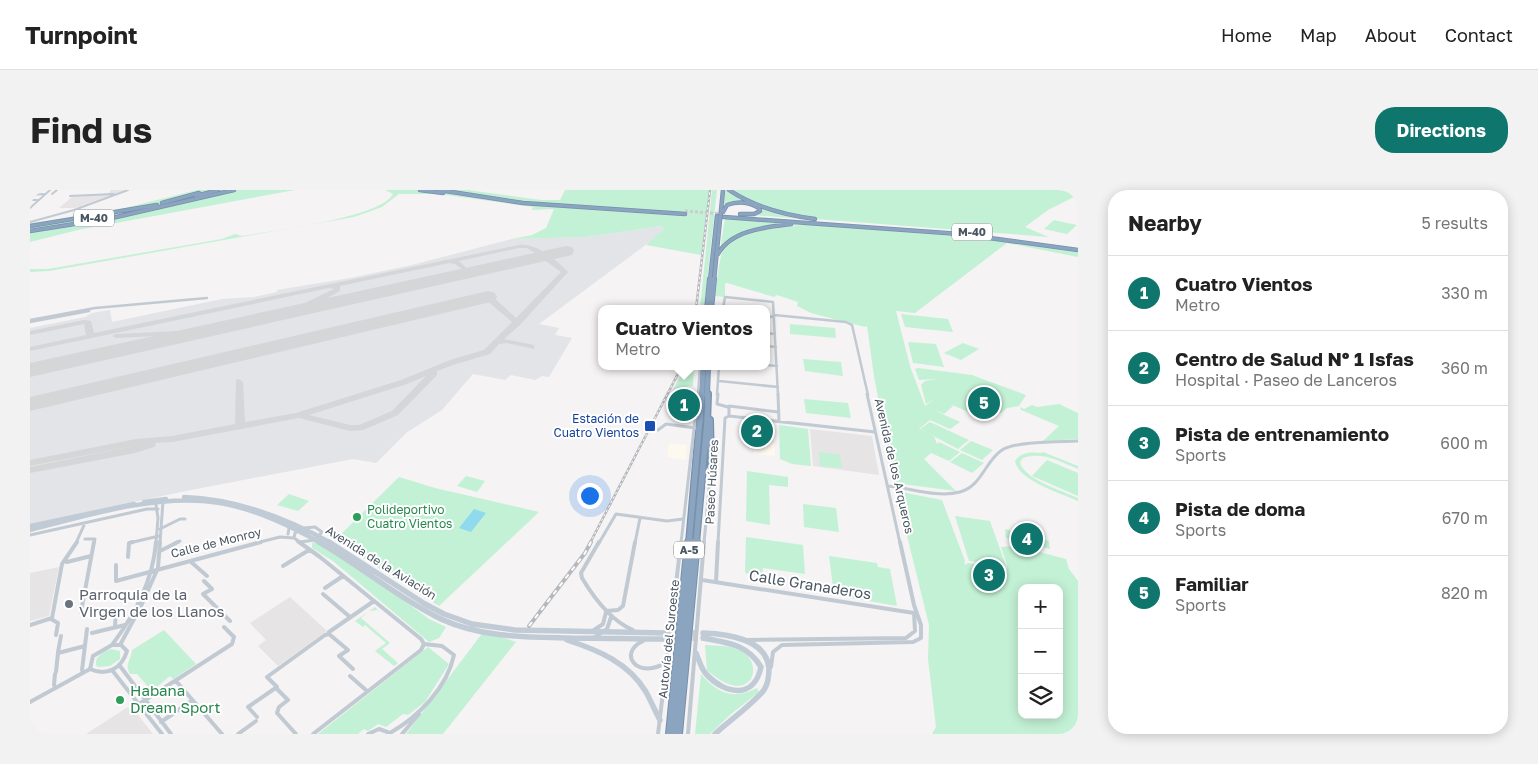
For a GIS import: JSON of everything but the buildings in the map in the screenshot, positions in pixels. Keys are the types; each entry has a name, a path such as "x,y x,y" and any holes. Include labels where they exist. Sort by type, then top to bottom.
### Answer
{"highway":[{"name":"M-40","path":"30,229 157,205 210,190"},
{"name":"M-40","path":"30,229 123,214 218,190"},
{"path":"30,229 96,221 235,190"},
{"path":"420,190 497,200 685,213 541,201 456,190"},
{"path":"439,190 497,200"},
{"path":"712,305 718,254 721,190"},
{"path":"707,305 721,190"},
{"path":"729,190 742,198 780,213 810,219 857,223"},
{"path":"719,231 724,208 727,205 738,202 757,206 760,211 751,214 724,216"},
{"path":"123,214 176,204"},
{"name":"M-40","path":"724,216 857,223 990,234 1078,249"},
{"name":"M-40","path":"724,216 970,234 1078,249"},
{"path":"718,254 724,244 741,236 780,226 826,224"},
{"name":"Autovía del Suroeste","path":"670,734 702,409 701,370"},
{"name":"Autovía del Suroeste","path":"678,734 708,398 708,370"},
{"path":"708,398 710,402 711,466"}],"main road":[{"name":"Avenida de la Aviación","path":"30,528 193,497 223,500 254,509 298,530 366,570 415,606 456,625 482,632 510,636 564,639 591,635 604,632 638,632 666,636 653,639 591,635 505,630 471,624 426,605 354,556 314,539"},
{"name":"Avenida de la Aviación","path":"30,528 188,500 224,504 288,531 298,530"},
{"path":"696,653 704,672 712,681 730,690 742,691 755,685 760,678 761,667 754,654 734,643 703,636 729,635 746,640 758,648 771,667 770,679 762,693 715,734"},
{"path":"564,639 596,648 626,667 643,687 660,720"}],"street":[{"path":"31,206 50,190"},
{"path":"52,194 57,190"},
{"path":"30,222 74,210 128,190"},
{"path":"30,195 45,194"},
{"path":"70,196 114,194"},
{"path":"30,200 39,200"},
{"path":"723,305 724,297 773,302 779,421"},
{"path":"30,321 95,308 207,298"},
{"name":"Avenida de los Arqueros","path":"746,640 906,638 914,635 916,631 915,612 852,325 846,322 774,316"},
{"path":"770,333 775,334"},
{"path":"770,346 776,347"},
{"path":"770,365 777,366"},
{"path":"658,734 668,662 701,370"},
{"path":"719,370 717,404 728,407 778,412"},
{"path":"718,381 778,387"},
{"path":"728,407 729,416 875,432"},
{"name":"Paseo Húsares","path":"716,582 725,418 729,416"},
{"path":"658,430 666,424 695,428"},
{"path":"888,486 946,493 962,492 972,488 1003,449 1016,446 1078,441"},
{"path":"688,734 711,466"},
{"path":"30,535 147,509 158,504"},
{"path":"120,645 146,596 158,568 160,551 158,504"},
{"path":"158,504 159,529"},
{"path":"638,632 622,626 611,617 581,577 581,573 616,514 667,521 676,521 684,518"},
{"path":"606,611 618,610 624,606 640,518"},
{"path":"159,529 180,519 185,519"},
{"path":"667,521 679,524 682,528"},
{"path":"52,618 62,564 79,539 84,523"},
{"path":"308,549 305,544 322,532 318,528 298,530 295,539 308,549 344,576 424,643 442,646 454,655 449,670 402,734"},
{"name":"Calle de Monroy","path":"280,538 288,531"},
{"path":"128,557 129,543 159,536"},
{"path":"90,669 90,660 94,655 112,645 137,607 152,572 159,536"},
{"path":"81,612 95,538 85,539"},
{"name":"Calle de Monroy","path":"152,572 158,568 280,538 314,539"},
{"path":"160,551 180,541"},
{"path":"283,566 308,549"},
{"path":"66,562 91,556"},
{"path":"190,560 207,576"},
{"path":"116,565 116,581 152,572"},
{"path":"325,588 344,576"},
{"name":"Calle Granaderos","path":"702,580 915,612"},
{"path":"204,581 212,589 203,594 230,621"},
{"path":"323,594 350,617"},
{"path":"296,734 277,713 279,707 288,700 267,677 374,601"},
{"path":"115,627 116,610"},
{"path":"591,635 603,624 606,619 606,611"},
{"name":"Avenida de los Arqueros","path":"771,667 773,652 782,645 918,641 922,633 918,614 915,612"},
{"path":"604,632 610,625 611,617"},
{"path":"30,625 52,618"},
{"path":"52,618 58,623 58,653 54,685"},
{"path":"92,633 132,622"},
{"path":"139,704 232,644 234,637 224,627"},
{"path":"82,670 87,629"},
{"path":"329,633 348,650 339,656 353,669"},
{"name":"Avenida de la Aviación","path":"653,639 633,644 630,649 632,660 644,669 652,671 659,669 668,662"},
{"path":"313,734 421,650 424,643"},
{"path":"90,669 101,673 120,666 127,652 120,645 112,645"},
{"path":"58,653 85,646"},
{"path":"120,666 171,734"},
{"path":"30,702 90,669"},
{"path":"112,670 162,734"},
{"path":"350,676 367,691"},
{"path":"176,681 191,702 222,734"},
{"path":"238,734 257,719 248,707 277,687"},
{"path":"161,722 191,702"},
{"path":"368,734 376,728 390,733 422,709"}],"shaded area":[{"path":"111,190 125,190 75,208 59,208 72,197 107,195"},
{"path":"662,226 664,229 655,238 539,324 559,328 555,335 572,338 549,377 542,376 535,380 511,375 505,380 473,374 442,410 406,433 376,463 353,459 181,492 30,524 30,328 110,310 112,322 222,299 254,297 277,292 277,290 412,265 512,239 586,237"},
{"path":"754,424 774,427 774,438 771,438 771,443 774,444 775,456 754,454"},
{"path":"810,429 872,436 879,475 813,466"},
{"path":"669,443 687,445 686,460 667,457"},
{"path":"59,567 49,616 30,621 30,573"},
{"path":"290,597 327,631 278,666 258,646 266,640 250,623"},
{"path":"128,707 131,711 134,710 153,734 86,734"}],"green space":[{"path":"197,190 295,190 78,230 30,242 30,223 105,213"},
{"path":"385,190 468,190 541,200 560,200 565,190 709,190 701,255 646,245 664,229 662,226 586,237 512,239 532,235 546,228 554,209 532,210 533,207 439,194 399,194 382,207 354,217 305,226 347,217 368,210 384,202 393,194"},
{"path":"712,190 717,190 704,305 700,305"},
{"path":"724,190 746,201 805,219 751,215 761,212 763,209 735,202 724,204"},
{"path":"732,190 1078,190 1078,195 1048,210 1025,227 1049,237 815,219 761,206"},
{"path":"725,218 803,223 770,227 745,233 725,243 720,250"},
{"path":"1054,220 1077,225 1067,234 1044,229"},
{"path":"814,225 960,234 1078,251 1078,257 1007,243 915,313 896,311 910,366 925,406 935,398 926,404 921,385 925,381 936,379 919,380 915,369 918,368 972,375 1026,395 1019,406 1007,408 1001,413 983,407 973,414 952,405 944,414 935,410 960,422 950,429 930,420 919,429 934,436 937,444 939,442 960,452 949,461 931,453 924,459 956,491 894,483 874,376 867,326 811,313 797,306 798,302 727,283 725,283 725,297 715,296 723,250 731,241 766,229"},
{"path":"290,228 49,271 30,272 30,269 48,269 222,239 235,234 242,236"},
{"path":"901,314 948,319 953,332 905,327"},
{"path":"790,324 835,328 836,338 790,334"},
{"path":"908,342 936,344 944,367 913,363"},
{"path":"963,343 979,349 961,360 944,353"},
{"path":"803,359 841,362 843,376 805,371"},
{"path":"683,370 694,370 693,386 685,387 684,391 694,394 672,392"},
{"path":"804,399 848,403 851,418 806,413"},
{"path":"1059,404 1078,413 1078,439 1043,441 1059,426 1021,410 1020,407 1024,409 1032,405 1037,407"},
{"path":"930,422 969,440 958,449 920,429"},
{"path":"779,425 808,429 811,466 792,464 780,459"},
{"path":"971,441 993,450 982,460 960,450"},
{"path":"819,452 840,455 842,468 820,466"},
{"path":"1043,452 1078,466 1078,469 1051,458 1037,456 1023,458 1020,462 1023,468 1036,479 1078,498 1078,501 1041,486 1024,475 1018,468 1015,461 1020,456 1026,453"},
{"path":"962,453 984,463 972,473 950,462"},
{"path":"1047,460 1078,473 1078,496 1032,476"},
{"path":"747,471 788,477 788,487 769,485 770,525 746,521"},
{"path":"466,476 485,481 477,492 457,486"},
{"path":"399,477 435,488 539,512 439,606 335,540"},
{"path":"896,491 942,500 965,561 964,565 968,563 1004,568 1006,573 1007,565 1001,547 1017,546 1066,559 1069,569 1078,581 1078,734 932,734 936,727 928,659 929,625"},
{"path":"289,494 309,501 298,511 277,505"},
{"path":"803,504 836,508 839,532 804,527"},
{"path":"955,516 990,521 1006,566 969,561"},
{"path":"1005,529 1049,541 1050,549 1006,538"},
{"path":"746,537 803,545 805,574 763,568 762,576 745,573"},
{"path":"316,542 380,583 429,619 446,627 439,638 429,642 333,561 312,548 312,543"},
{"path":"829,556 877,563 878,567 890,569 897,606 834,595"},
{"path":"368,612 361,618 390,643 382,649 398,663 394,666 375,651 386,643 365,625 363,627 355,621"},
{"path":"164,630 196,664 173,679 170,676 152,691 137,674 130,674 128,665 132,650"},
{"path":"484,631 516,642 443,734 406,734"},
{"path":"705,645 731,647 745,653 752,664 753,670 750,681 733,686 707,671"},
{"path":"428,647 449,664 425,702 408,715 403,714 386,727 378,724 368,731 364,729 358,734 318,734"},
{"path":"111,649 120,651 120,659 110,666 98,667 96,662 98,657"},
{"path":"701,674 707,681 726,693 741,694 757,688 759,692 731,714 710,734 695,734"}],"water":[{"path":"474,509 486,513 471,532 459,528"}],"taxiway":[{"path":"329,286 515,247 531,247 539,253 533,258"},
{"path":"516,322 565,272 538,252"},
{"path":"450,261 457,262 465,269 460,275"},
{"path":"93,336 329,286"},
{"path":"284,313 308,305 338,290 337,287 329,286"},
{"path":"488,297 516,322"},
{"path":"30,333 84,322 88,323 90,335 93,336"},
{"path":"30,463 136,442 172,439 298,415 404,382 453,362 487,352 516,322"},
{"path":"116,336 198,332"},
{"path":"30,349 93,336"},
{"path":"498,342 507,341 531,347"},
{"path":"300,415 350,428 360,428 395,413 434,373"},
{"path":"239,382 240,426"},
{"path":"30,470 135,450 151,445"}],"runway":[{"path":"30,370 566,251"},
{"path":"30,404 488,297"}],"tunnel":[{"path":"685,211 724,214"},
{"path":"667,633 699,633"},
{"path":"667,639 703,638"}],"railway":[{"path":"696,305 710,190"},
{"path":"590,543 680,370"},
{"path":"529,626 585,553 591,542"}],"place":[{"name":"Familiar","path":"984,403"},
{"name":"Cuatro Vientos","path":"684,405"},
{"name":"Estación de Cuatro Vientos","path":"650,426"},
{"name":"Centro de Salud Nº 1 Isfas","path":"757,431"},
{"name":"Polideportivo Cuatro Vientos","path":"357,517"},
{"name":"Pista de doma","path":"1027,539"},
{"name":"Pista de entrenamiento","path":"989,575"},
{"name":"Parroquia de la Virgen de los Llanos","path":"69,604"},
{"name":"Habana Dream Sport","path":"120,700"}]}
